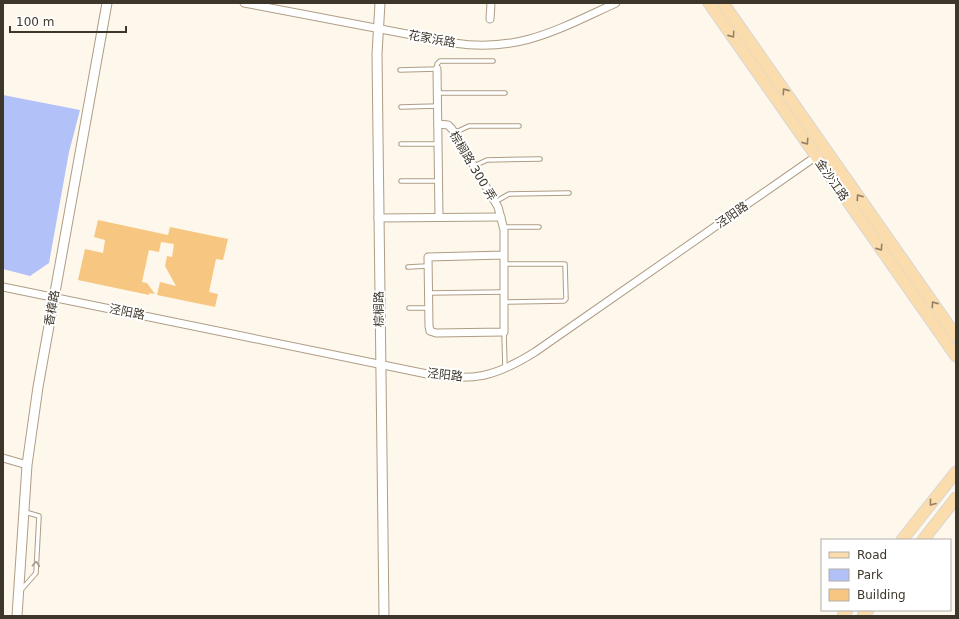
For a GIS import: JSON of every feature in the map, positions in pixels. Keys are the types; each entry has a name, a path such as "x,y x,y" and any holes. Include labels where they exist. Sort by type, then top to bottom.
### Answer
{"main road":[{"name":"金沙江路","path":"709,3 956,356"},
{"name":"金沙江路","path":"723,3 956,336"},
{"path":"903,539 956,472"},
{"path":"924,539 956,498"}],"street":[{"name":"香樟路","path":"18,616 27,465 38,386 107,3"},
{"name":"花家浜路","path":"244,3 466,45 502,45 541,37 616,3"},
{"name":"棕榈路","path":"380,3 377,29 378,218 384,616"},
{"path":"490,19 491,3"},
{"name":"棕榈路 300 弄","path":"437,69 440,217"},
{"name":"棕榈路 300 弄","path":"438,124 448,125 454,133 495,202 501,217 504,255 504,332"},
{"name":"泾阳路","path":"3,287 447,377 480,377 505,370 535,352 826,150"},
{"name":"棕榈路 300 弄","path":"378,218 501,217"},
{"path":"504,255 431,256 427,259 430,331 436,333 504,332"},
{"path":"3,458 27,465"}],"lane":[{"path":"400,70 437,69 437,64 440,61 493,61"},
{"path":"438,93 505,93"},
{"path":"401,107 438,106"},
{"path":"454,133 468,126 519,126"},
{"path":"401,144 438,144"},
{"path":"474,166 487,160 540,159"},
{"path":"402,181 439,181"},
{"path":"495,202 509,194 569,193"},
{"path":"503,228 539,227"},
{"path":"504,264 565,264 566,299 564,301 504,302"},
{"path":"408,267 427,266"},
{"path":"428,293 504,292"},
{"path":"409,308 428,308"},
{"path":"504,332 505,370"},
{"path":"19,592 36,573 39,530 38,516 24,511"}],"green space":[{"path":"3,95 80,110 69,152 49,263 30,276 3,269"}],"building":[{"path":"98,220 168,235 170,227 228,239 223,260 216,259 209,292 218,294 215,307 157,295 160,282 176,286 165,266 167,256 172,257 174,244 161,242 159,252 149,250 142,282 147,283 155,294 149,293 149,295 78,280 85,249 103,253 105,240 94,237"}]}
